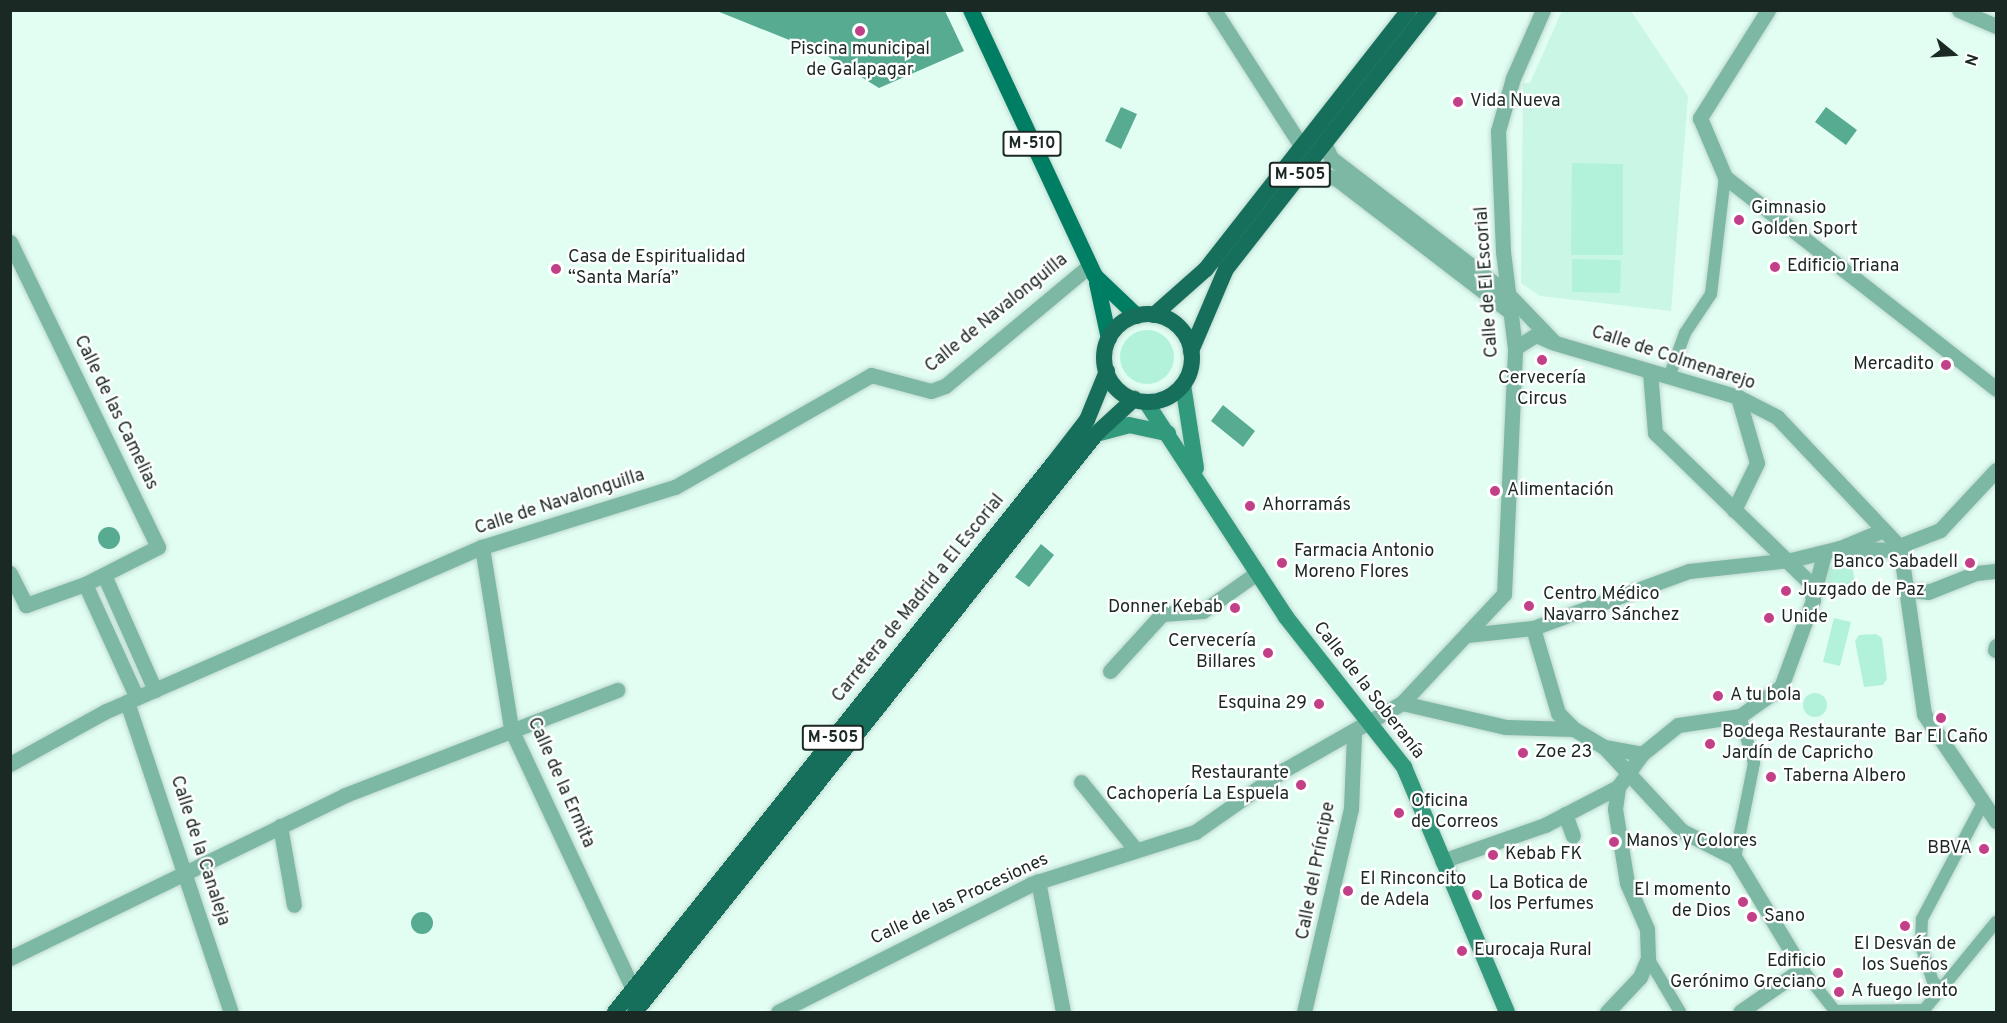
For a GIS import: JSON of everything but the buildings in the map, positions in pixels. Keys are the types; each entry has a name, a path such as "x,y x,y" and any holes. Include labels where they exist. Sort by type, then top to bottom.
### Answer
{"highway":[{"name":"M-505","path":"1154,315 1206,269 1408,10"},
{"name":"M-505","path":"1140,401 1167,398 1183,385 1191,351 1226,269 1429,10"},
{"path":"1109,339 1137,316 1154,315 1179,327 1191,351"},
{"name":"M-505","path":"1107,371 1109,339"},
{"path":"1107,371 1114,386 1140,401"},
{"name":"Carretera de Madrid a El Escorial","path":"615,1012 632,987 1087,420 1107,371"},
{"name":"Carretera de Madrid a El Escorial","path":"635,1012 1096,434 1140,401"}],"main road":[{"name":"M-510","path":"970,10 1092,271 1109,339"},
{"name":"M-510","path":"1092,271 1137,316"},
{"name":"Calle de la Soberanía","path":"1183,385 1198,475"},
{"name":"Calle de la Soberanía","path":"1140,401 1168,433 1198,475 1286,617 1370,724 1415,787 1442,861 1507,1012"},
{"path":"1096,434 1129,425 1168,433"}],"street":[{"path":"1214,10 1302,147"},
{"name":"Calle de El Escorial","path":"1504,594 1515,348 1508,310 1498,131 1513,78 1543,10"},
{"path":"1768,10 1700,118 1725,177 1996,389"},
{"path":"1959,10 1996,26"},
{"name":"Calle de Colmenarejo","path":"1324,143 1331,158 1507,292 1555,343"},
{"path":"1304,170 1337,179 1508,310"},
{"path":"1669,377 1685,333 1711,294 1725,177"},
{"name":"Calle de las Camelias","path":"10,242 158,547 85,584 26,605 10,573"},
{"name":"Calle de Navalonguilla","path":"10,764 132,700 482,547 675,487 871,375 931,391 945,386 1092,271"},
{"name":"Calle de Colmenarejo","path":"1515,348 1536,335 1555,343 1738,397 1798,433 1881,531 1900,548"},
{"path":"1650,372 1655,433 1734,510 1791,560 1810,583 1813,600"},
{"path":"1734,510 1757,463 1738,397"},
{"path":"1840,548 1900,548 1940,530 1996,470"},
{"path":"1467,635 1533,628 1689,571 1722,565 1791,560 1824,554 1881,531"},
{"name":"Calle de la Ermita","path":"482,547 511,729 632,987"},
{"path":"1900,548 1907,590 1917,692 1939,740 1982,805 1996,821"},
{"path":"1442,861 1565,814 1622,780 1642,754 1678,725 1740,716 1781,687 1813,600 1824,554"},
{"path":"1907,590 1928,592 1976,573 1996,571"},
{"path":"1110,671 1162,614 1203,611 1258,572"},
{"path":"104,575 155,690"},
{"path":"85,584 132,700"},
{"name":"Calle de las Procesiones","path":"778,1012 806,1005 1038,881 1195,832 1284,770 1354,734 1402,703 1504,594"},
{"path":"1533,628 1558,713 1574,729 1604,747 1642,754"},
{"path":"10,958 280,826 511,729 617,690"},
{"name":"Calle de la Canaleja","path":"132,700 185,873 231,1012"},
{"path":"1402,703 1506,727 1574,729"},
{"path":"1735,858 1754,763 1740,716"},
{"name":"Calle del Príncipe","path":"1304,1012 1351,809 1354,734"},
{"path":"1604,747 1622,780 1682,831 1735,858 1802,969 1833,1009 1881,1012 1930,1011 1941,988 1996,922"},
{"path":"1607,1012 1640,977 1648,958 1647,930 1627,883 1622,780"},
{"path":"1081,782 1135,849"},
{"path":"1941,988 1933,982 1921,945 1922,919 1982,805"},
{"path":"1565,814 1573,836"},
{"path":"280,826 294,905"},
{"path":"1038,881 1063,1012"},
{"path":"1648,958 1680,1012"},
{"path":"1740,1012 1802,969"}],"shaded area":[{"name":"Piscina municipal de Galapagar","path":"717,11 945,11 964,51 879,88 824,54"},
{"path":"1562,11 1631,11 1688,96 1671,311 1540,296 1521,283 1523,83 1530,83"},
{"path":"1121,107 1137,114 1121,149 1105,141"},
{"path":"1826,107 1857,130 1846,145 1815,122"},
{"path":"1572,163 1623,164 1623,255 1571,255"},
{"path":"1572,259 1621,260 1620,293 1572,292"},
{"path":"1147,330 1157,332 1166,338 1172,347 1174,357 1172,367 1166,376 1157,382 1147,384 1137,382 1128,376 1122,367 1120,357 1122,347 1128,338 1137,332"},
{"path":"1223,405 1255,431 1243,447 1211,421"},
{"path":"109,527 117,530 120,538 117,546 109,549 101,546 98,538 101,530"},
{"path":"1041,544 1054,555 1029,587 1015,577"},
{"path":"1852,564 1855,584 1826,587 1829,567"},
{"path":"1834,618 1851,622 1840,666 1823,662"},
{"path":"1876,634 1882,638 1887,679 1883,685 1864,687 1855,641 1859,635"},
{"path":"1815,693 1824,696 1827,705 1824,714 1815,717 1806,714 1803,705 1806,696"},
{"path":"422,912 430,915 433,923 430,931 422,934 414,931 411,923 414,915"}],"place":[{"name":"Piscina municipal de Galapagar","path":"860,31"},
{"name":"Vida Nueva","path":"1458,102"},
{"name":"Gimnasio Golden Sport","path":"1739,220"},
{"name":"Edificio Triana","path":"1775,267"},
{"name":"Casa de Espiritualidad “Santa María”","path":"556,269"},
{"name":"Cervecería Circus","path":"1542,360"},
{"name":"Mercadito","path":"1946,365"},
{"name":"Alimentación","path":"1495,491"},
{"name":"Ahorramás","path":"1250,506"},
{"name":"Farmacia Antonio Moreno Flores","path":"1282,563"},
{"name":"Banco Sabadell","path":"1970,563"},
{"name":"Juzgado de Paz","path":"1786,591"},
{"name":"Centro Médico Navarro Sánchez","path":"1529,606"},
{"name":"Donner Kebab","path":"1235,608"},
{"name":"Unide","path":"1769,618"},
{"name":"Cervecería Billares","path":"1268,653"},
{"name":"A tu bola","path":"1718,696"},
{"name":"Esquina 29","path":"1319,704"},
{"name":"Bar El Caño","path":"1941,718"},
{"name":"Bodega Restaurante Jardín de Capricho","path":"1710,744"},
{"name":"Zoe 23","path":"1523,753"},
{"name":"Taberna Albero","path":"1771,777"},
{"name":"Restaurante Cachopería La Espuela","path":"1301,785"},
{"name":"Oficina de Correos","path":"1399,813"},
{"name":"Manos y Colores","path":"1614,842"},
{"name":"BBVA","path":"1984,849"},
{"name":"Kebab FK","path":"1493,855"},
{"name":"El Rinconcito de Adela","path":"1348,891"},
{"name":"La Botica de los Perfumes","path":"1477,895"},
{"name":"El momento de Dios","path":"1743,902"},
{"name":"Sano","path":"1752,917"},
{"name":"El Desván de los Sueños","path":"1905,926"},
{"name":"Eurocaja Rural","path":"1462,951"},
{"name":"Edificio Gerónimo Greciano","path":"1838,973"},
{"name":"A fuego lento","path":"1839,992"}]}
